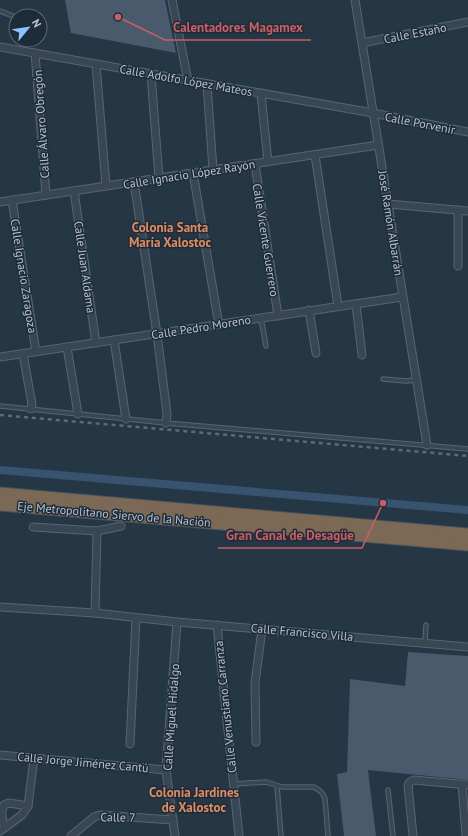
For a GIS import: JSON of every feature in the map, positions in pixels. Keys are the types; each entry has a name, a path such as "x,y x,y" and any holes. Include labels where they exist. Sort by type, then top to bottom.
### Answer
{"highway":[{"name":"Eje Metropolitano Siervo de la Nación","path":"0,494 468,534"},
{"name":"Eje Metropolitano Siervo de la Nación","path":"0,504 468,544"}],"street":[{"path":"172,0 188,81"},
{"name":"José Ramón Albarrán","path":"355,0 426,445"},
{"name":"Calle Estaño","path":"362,43 468,22"},
{"name":"Calle Adolfo López Mateos","path":"0,47 373,113"},
{"name":"Calle Álvaro Obregón","path":"35,53 46,195"},
{"path":"96,64 106,186"},
{"path":"151,74 160,178"},
{"path":"207,84 213,170"},
{"path":"261,94 268,162"},
{"name":"Calle Porvenir","path":"373,113 468,132"},
{"name":"Calle Ignacio López Rayón","path":"0,202 378,145"},
{"path":"315,155 338,306"},
{"name":"Calle Vicente Guerrero","path":"255,164 278,316"},
{"path":"193,173 219,325"},
{"path":"134,182 157,334 167,414 166,423"},
{"name":"Calle Juan Aldama","path":"74,191 96,343"},
{"name":"Calle Ignacio Zaragoza","path":"12,200 36,352"},
{"path":"388,204 468,211"},
{"path":"458,210 458,266"},
{"name":"Calle Pedro Moreno","path":"0,358 402,297"},
{"path":"356,304 362,355"},
{"path":"309,310 316,354"},
{"path":"114,340 126,419"},
{"path":"67,347 78,414"},
{"path":"23,354 32,404 31,409"},
{"path":"33,527 97,531 121,526"},
{"path":"95,614 97,531"},
{"name":"Calle Francisco Villa","path":"0,607 95,614 468,648"},
{"path":"130,744 136,618"},
{"name":"Calle Miguel Hidalgo","path":"174,836 166,770 177,622"},
{"name":"Calle Venustiano Carranza","path":"217,625 233,784 240,836"},
{"path":"256,742 255,683 262,629"},
{"name":"Calle Jorge Jiménez Cantú","path":"0,755 166,770"},
{"path":"3,829 22,815 28,806 34,758"},
{"path":"413,836 408,785 414,780 465,785 466,836"},
{"path":"3,829 2,809 4,805 9,803 28,806"},
{"name":"Calle 7","path":"71,836 94,817 100,814 173,820"}],"lane":[{"path":"261,318 266,346"},
{"path":"383,379 406,381 416,380"},
{"path":"0,406 166,423 468,449"},
{"path":"425,643 426,625"},
{"path":"233,784 266,782 277,786 314,787 320,791 325,798 328,836"},
{"path":"277,786 281,836"},
{"path":"388,790 392,836"}],"building":[{"path":"65,0 165,0 176,53 71,33"},
{"path":"408,652 468,656 468,780 368,770 376,836 344,836 337,774 347,772 350,679 405,686"}],"waterway":[{"path":"0,470 468,510"}],"railway":[{"path":"0,415 468,456"}],"place":[{"name":"Calentadores Magamex","path":"118,17"},
{"name":"Gran Canal de Desagüe","path":"383,503"}],"district":[{"name":"Colonia Santa María Xalostoc","path":"170,234"},
{"name":"Colonia Jardines de Xalostoc","path":"194,800"}]}
